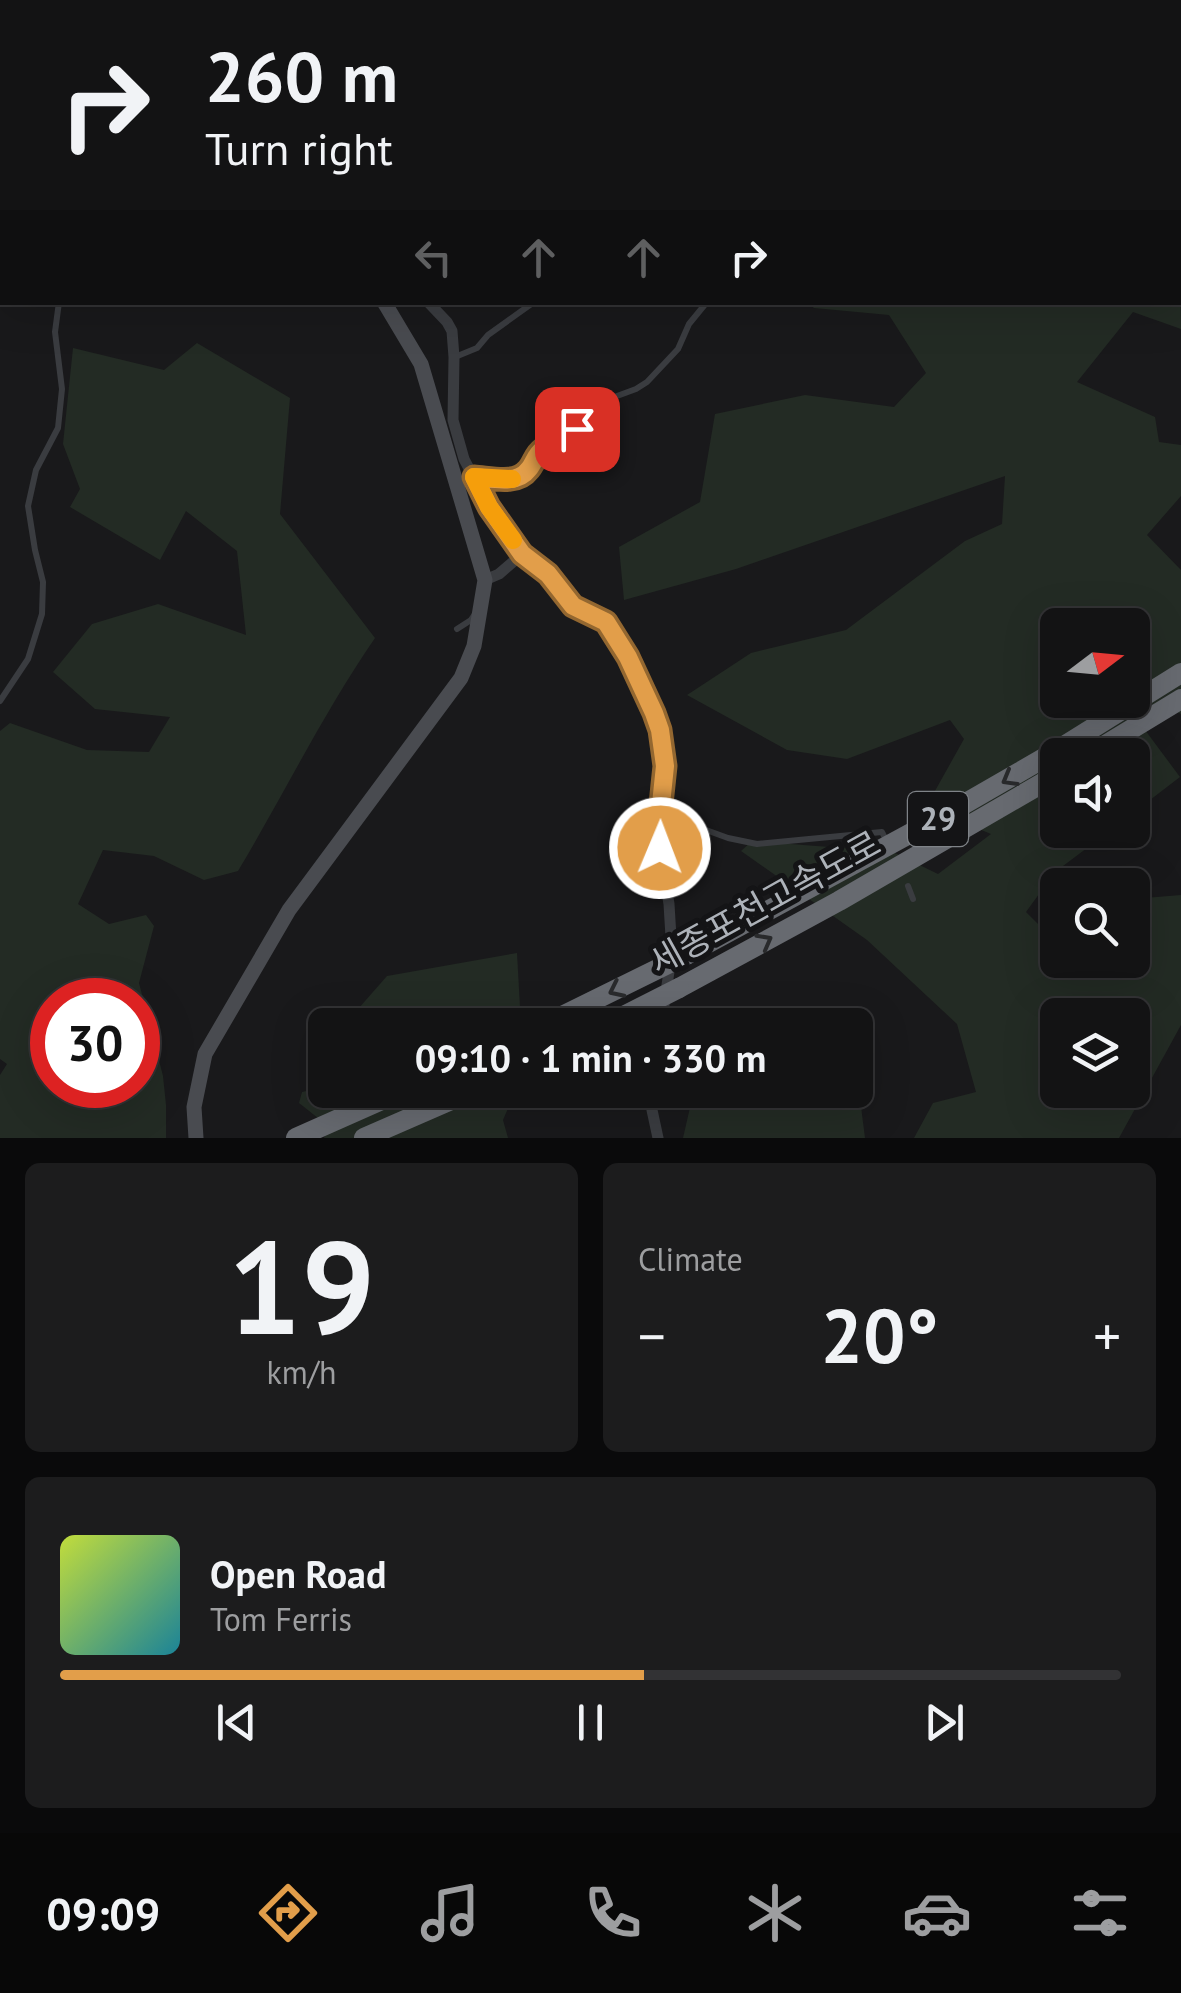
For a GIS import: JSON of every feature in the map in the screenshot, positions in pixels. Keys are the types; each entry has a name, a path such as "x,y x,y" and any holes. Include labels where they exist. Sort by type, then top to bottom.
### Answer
{"highway":[{"name":"세종포천고속도로","path":"578,1008 688,954 959,807 1181,672"},
{"path":"1117,738 1181,699"},
{"name":"세종포천고속도로","path":"640,1008 839,901 1040,784"},
{"path":"296,1138 364,1108"},
{"path":"364,1138 433,1108"}],"street":[{"path":"196,1138 194,1107 204,1054 289,910 462,678 474,646 485,580 421,364 386,305"},
{"path":"430,305 452,331 452,420 464,459 489,507 522,554 548,574 573,606 606,622 628,657 660,730 665,766 660,848 671,936 664,1008"},
{"path":"485,580 499,574 522,554"},
{"path":"652,1108 658,1138"}],"lane":[{"path":"0,701 28,659 42,614 43,582 28,506 36,470 58,428 62,389 55,332 59,305"},
{"path":"454,357 477,348 488,335 530,305"},
{"path":"474,477 509,480 526,474 544,448 577,429 586,413 598,403 647,382 678,348 688,324 704,305"},
{"path":"457,630 471,620 481,604"},
{"path":"661,799 674,812 706,830 756,844 882,832 884,836"},
{"path":"908,886 913,899"}],"shaded area":[{"path":"810,305 1181,305 1181,329 1133,312 1077,382 1155,417 1159,442 1181,445 1181,496 1147,535 1181,570 1181,714 1168,707 1150,705 1150,608 1040,608 1040,718 1136,718 1180,777 1150,800 1150,738 1040,738 1040,848 1087,848 1060,868 1040,868 1040,893 1026,912 1040,926 1040,978 1150,978 1150,898 1181,895 1181,1025 1150,1082 1150,998 1040,998 1040,1108 1135,1108 1119,1138 914,1138 933,1103 976,1092 957,1024 867,940 741,851 752,841 893,852 938,874 991,834 926,807 964,739 950,720 847,759 787,750 687,695 751,653 846,630 965,541 1002,524 1005,476 736,569 624,600 619,547 700,502 715,414 805,395 894,407 926,373 889,315"},
{"path":"197,343 290,398 280,514 375,638 238,871 204,880 154,856 103,850 78,904 109,924 146,915 154,926 140,978 30,978 30,1108 160,1108 160,1064 166,1138 0,1138 0,1075 7,1064 0,1059 0,731 10,723 87,750 149,752 170,717 95,709 53,672 92,624 158,604 246,635 237,551 186,511 160,560 70,507 80,489 63,444 73,348 164,370"},
{"path":"517,953 520,1008 359,1008 387,976"},
{"path":"308,1091 308,1108 508,1108 503,1120 508,1138 324,1138 328,1126 299,1103 302,1092"},
{"path":"690,1108 861,1108 865,1138 683,1138"}],"slow traffic":[{"path":"512,479 474,477 489,507 513,540"}],"route":[{"path":"577,429 544,448 519,478 474,477 489,507 522,554 548,574 573,606 606,622 628,657 654,713 664,750 660,848"}]}
